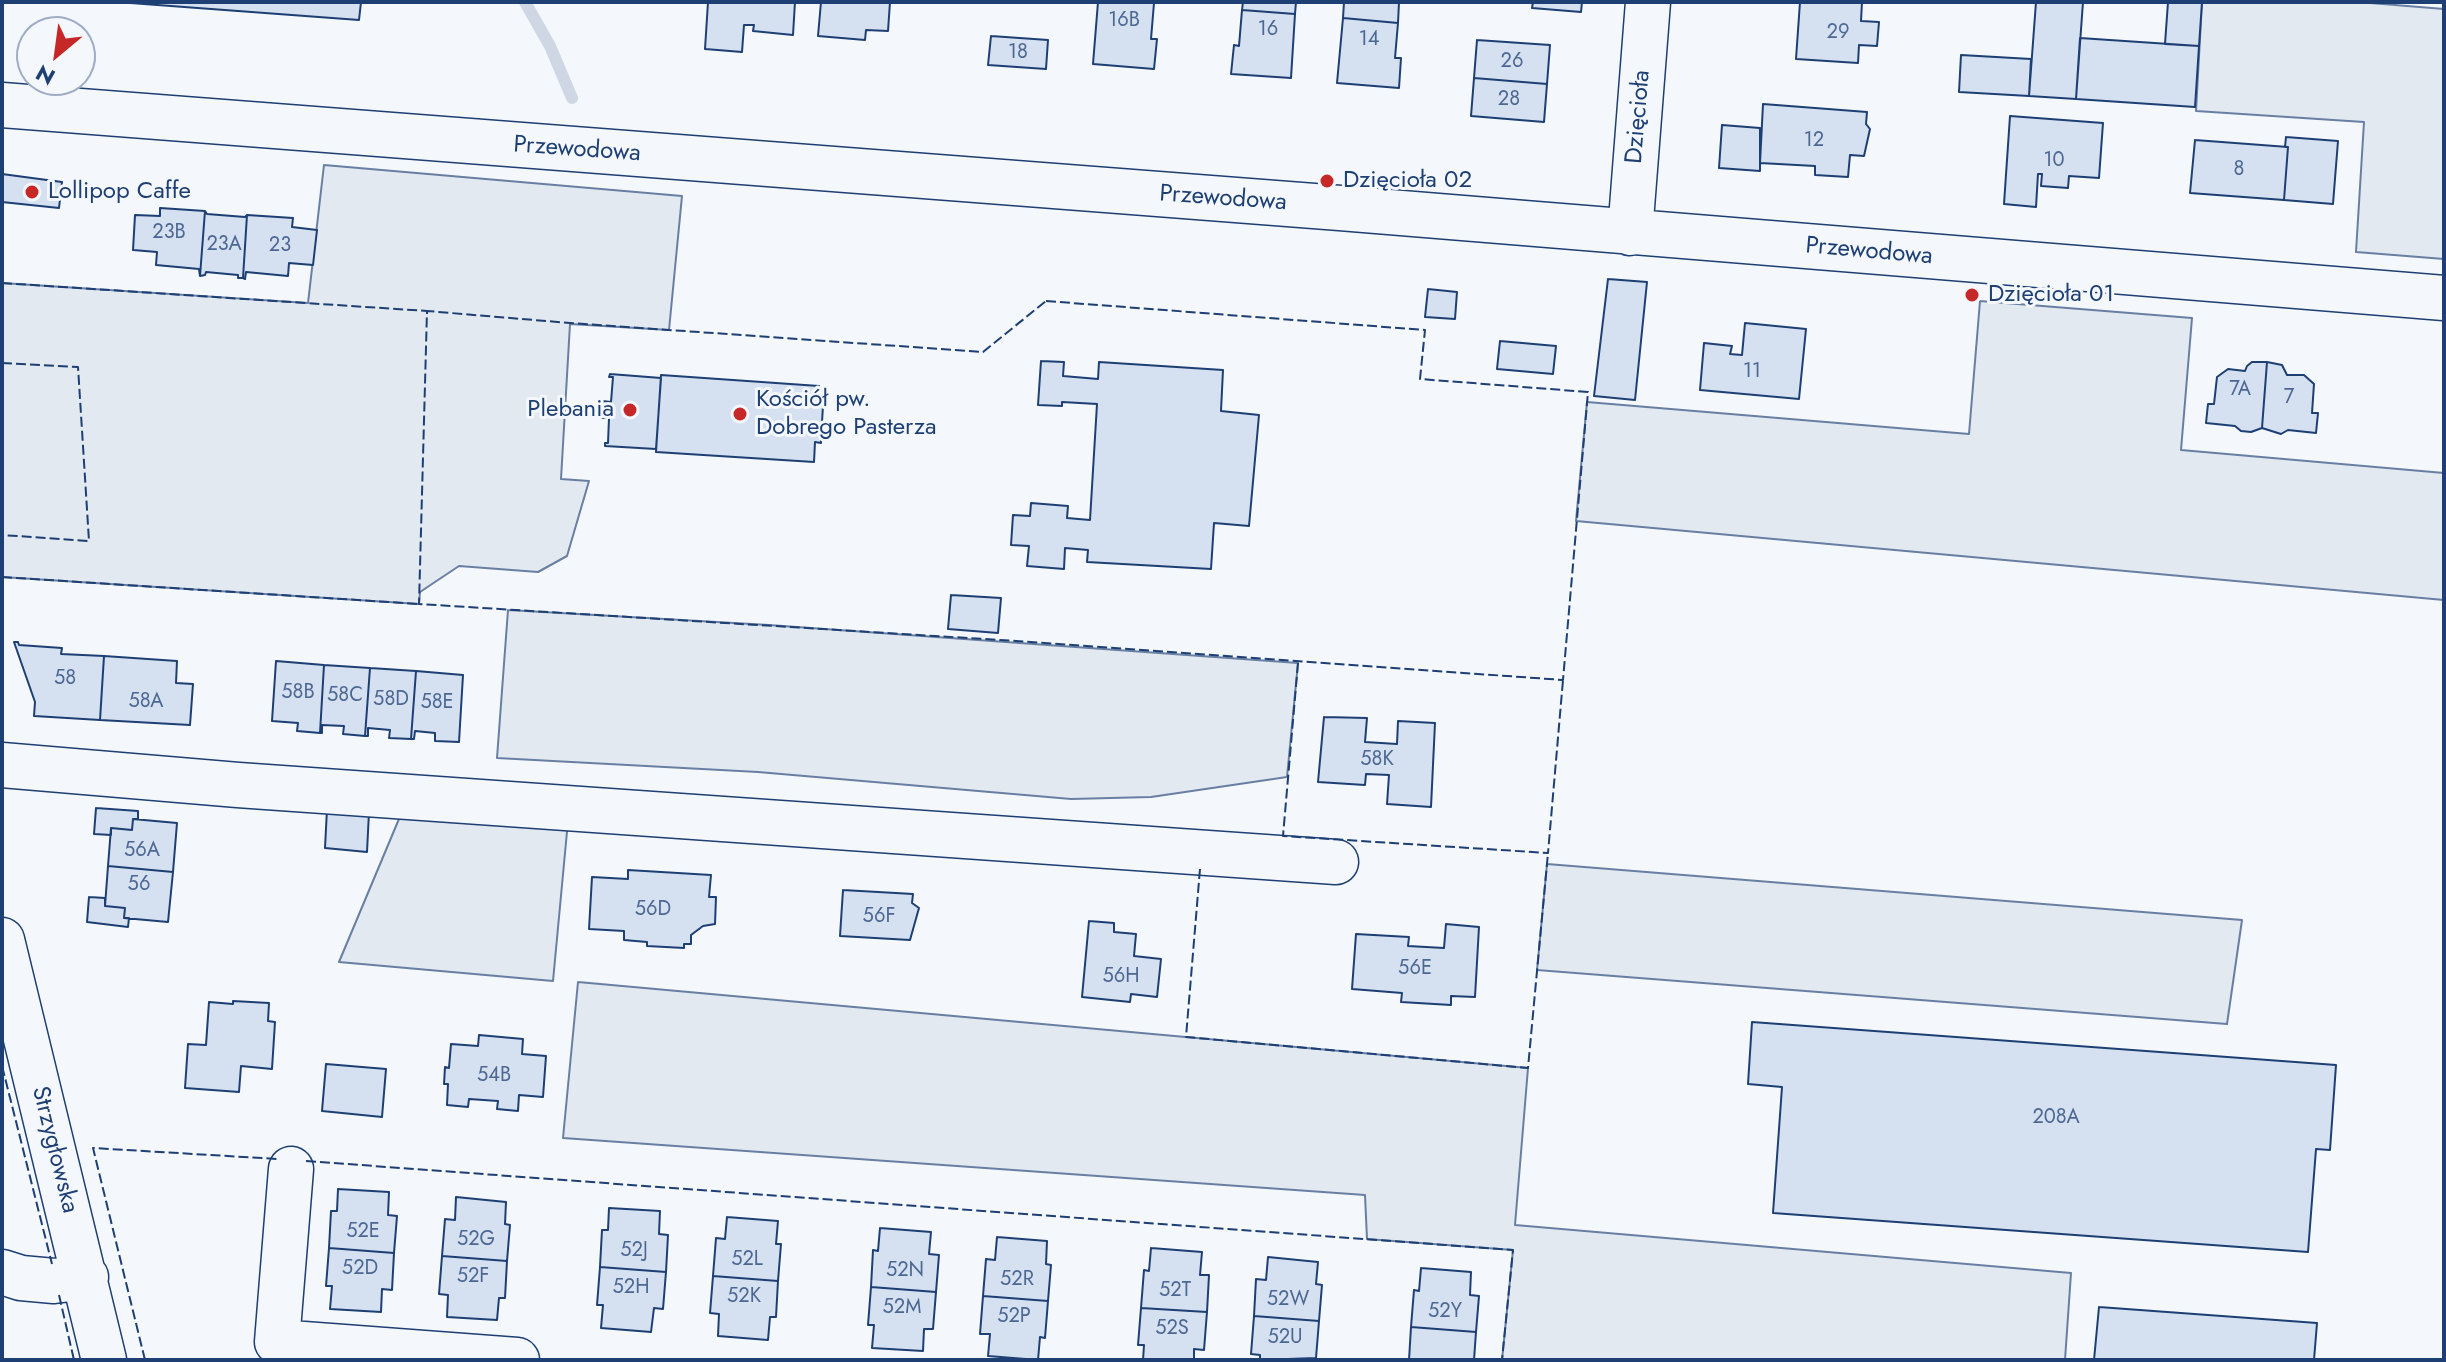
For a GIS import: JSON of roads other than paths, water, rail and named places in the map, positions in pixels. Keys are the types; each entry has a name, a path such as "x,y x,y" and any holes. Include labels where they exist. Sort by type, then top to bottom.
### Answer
{"street":[{"name":"Dzięcioła","path":"1630,233 1648,2"},
{"name":"Przewodowa","path":"2,105 2444,298"},
{"path":"2,765 238,785 1336,862"},
{"name":"Strzygłowska","path":"4,957 86,1277 104,1360"},
{"path":"291,1169 277,1342 517,1360"},
{"path":"2,1272 21,1278 54,1281 86,1277"}],"waterway":[{"path":"525,2 550,46 572,98"}],"place":[{"name":"Dzięcioła 02","path":"1327,181"},
{"name":"Lollipop Caffe","path":"32,192"},
{"name":"Dzięcioła 01","path":"1972,295"},
{"name":"Plebania","path":"630,410"},
{"name":"Kościół pw. Dobrego Pasterza","path":"740,414"}]}
